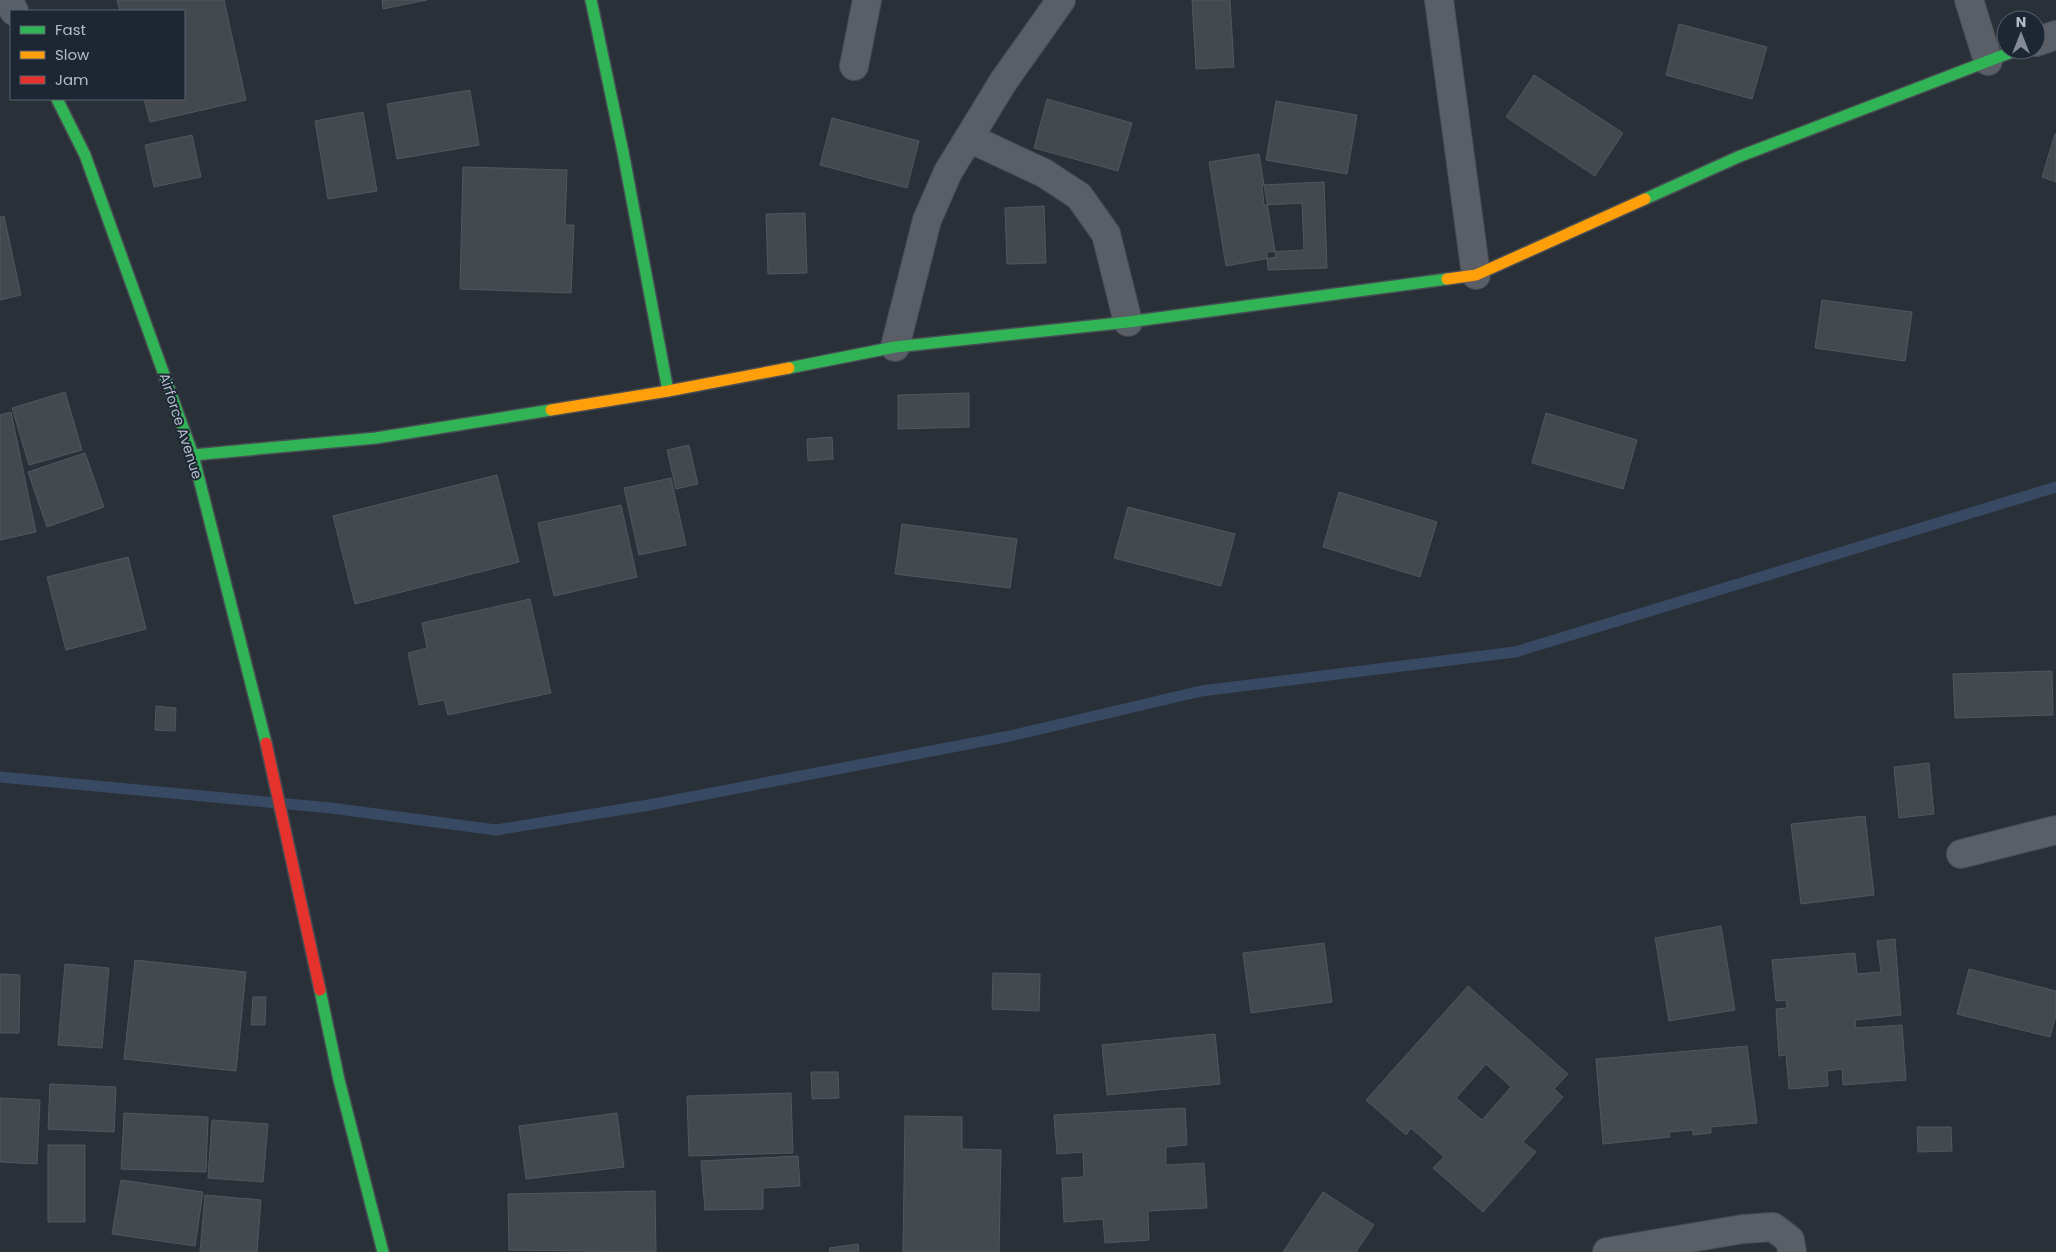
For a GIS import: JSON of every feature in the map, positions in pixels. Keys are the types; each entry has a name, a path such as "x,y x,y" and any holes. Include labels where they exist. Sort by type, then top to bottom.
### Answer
{"street":[{"path":"590,0 623,152 668,391"},
{"path":"854,66 867,0"},
{"path":"895,347 927,220 948,172 1003,82 1061,0"},
{"path":"1439,0 1476,275"},
{"path":"1969,0 1988,61"},
{"path":"193,455 376,438 668,391 895,347 1128,322 1476,275 1738,156 1996,58"},
{"name":"Airforce Avenue","path":"58,100 86,155 193,455 272,765 339,1080 383,1252"},
{"path":"969,138 1044,173 1079,196 1106,234 1128,322"},
{"path":"1961,854 2056,830"},
{"path":"1607,1252 1744,1229 1773,1227 1790,1240 1792,1252"}],"building":[{"path":"117,0 224,0 246,100 150,122 144,100 185,100 185,10 120,10"},
{"path":"382,0 427,0 383,9"},
{"path":"1192,0 1230,0 1234,67 1196,69"},
{"path":"1679,24 1767,47 1752,99 1666,75"},
{"path":"1534,75 1623,133 1595,176 1506,117"},
{"path":"470,90 479,145 397,159 387,104"},
{"path":"1047,99 1132,123 1118,171 1034,148"},
{"path":"1276,101 1357,115 1347,174 1266,160"},
{"path":"363,112 377,191 328,199 315,121"},
{"path":"832,118 919,141 907,188 820,165"},
{"path":"2056,134 2056,182 2042,177"},
{"path":"192,135 201,177 154,187 145,145"},
{"path":"1259,154 1276,257 1226,266 1209,162"},
{"path":"463,167 567,170 565,225 574,225 571,293 460,289"},
{"path":"1324,182 1327,268 1268,270 1267,252 1304,250 1302,203 1264,205 1262,185"},
{"path":"1044,206 1046,263 1007,264 1005,208"},
{"path":"805,213 807,273 768,274 766,214"},
{"path":"4,216 21,295 0,300 0,217"},
{"path":"1822,300 1912,312 1905,361 1815,348"},
{"path":"65,392 82,450 29,465 12,408"},
{"path":"969,393 969,427 898,429 898,395"},
{"path":"11,412 36,532 0,540 0,415"},
{"path":"1546,413 1637,440 1623,489 1532,463"},
{"path":"832,437 833,459 808,461 807,439"},
{"path":"689,445 698,484 676,489 667,450"},
{"path":"85,453 104,507 47,527 28,472"},
{"path":"497,475 519,562 355,604 333,516"},
{"path":"671,478 686,545 639,555 624,488"},
{"path":"1339,492 1437,522 1420,577 1323,547"},
{"path":"621,505 637,577 554,596 538,523"},
{"path":"1128,507 1235,534 1221,586 1114,558"},
{"path":"902,524 1017,539 1010,588 895,574"},
{"path":"128,557 146,629 66,650 47,577"},
{"path":"530,599 551,693 448,715 444,700 419,705 408,653 427,648 422,623"},
{"path":"2052,671 2053,715 1955,718 1953,674"},
{"path":"156,706 176,708 175,731 155,730"},
{"path":"1929,763 1934,814 1899,818 1894,767"},
{"path":"1865,816 1874,895 1801,904 1791,824"},
{"path":"1721,926 1735,1010 1669,1021 1655,938"},
{"path":"1895,939 1901,1015 1855,1020 1856,1028 1902,1025 1906,1080 1843,1085 1842,1069 1827,1071 1828,1086 1789,1089 1786,1055 1779,1056 1776,1009 1787,1008 1786,1000 1776,1001 1772,960 1855,953 1857,974 1881,972 1877,941"},
{"path":"1324,943 1332,1002 1251,1013 1243,953"},
{"path":"135,960 246,972 236,1071 124,1059"},
{"path":"65,964 109,968 102,1048 58,1045"},
{"path":"1969,969 2056,991 2056,1015 2050,1037 1957,1014"},
{"path":"993,973 1040,974 1039,1011 992,1009"},
{"path":"0,974 20,975 19,1033 0,1033"},
{"path":"1468,986 1568,1074 1554,1089 1563,1097 1523,1142 1536,1152 1483,1212 1433,1168 1444,1157 1411,1128 1406,1135 1366,1100","holes":["1486,1064 1511,1087 1482,1120 1456,1098"]},
{"path":"253,997 266,997 265,1025 251,1025"},
{"path":"1215,1034 1220,1084 1107,1095 1102,1045"},
{"path":"1747,1046 1757,1123 1711,1127 1711,1133 1693,1135 1693,1130 1669,1132 1670,1137 1603,1144 1596,1059"},
{"path":"811,1072 838,1072 839,1098 812,1099"},
{"path":"50,1084 116,1087 114,1132 48,1129"},
{"path":"791,1093 793,1153 689,1156 687,1096"},
{"path":"0,1098 40,1100 37,1164 0,1162"},
{"path":"1185,1108 1187,1145 1166,1147 1166,1165 1204,1163 1207,1208 1148,1211 1149,1240 1105,1243 1103,1219 1064,1222 1062,1178 1084,1177 1083,1152 1057,1154 1054,1115"},
{"path":"124,1113 208,1117 206,1172 121,1169"},
{"path":"617,1113 624,1167 526,1179 519,1126"},
{"path":"905,1116 962,1117 962,1149 1001,1150 999,1252 903,1252"},
{"path":"212,1120 268,1124 263,1182 208,1178"},
{"path":"1917,1127 1951,1127 1952,1151 1918,1152"},
{"path":"48,1145 85,1145 85,1222 48,1222"},
{"path":"798,1156 800,1186 763,1188 763,1209 705,1210 701,1161"},
{"path":"121,1180 203,1192 195,1246 112,1234"},
{"path":"655,1191 656,1252 509,1250 508,1194"},
{"path":"1323,1192 1374,1225 1356,1252 1283,1252"},
{"path":"205,1195 261,1200 257,1252 200,1252"},
{"path":"858,1244 859,1252 830,1252 829,1248"}],"waterway":[{"path":"0,777 331,808 496,830 649,805 1010,736 1201,691 1515,652 2056,487"}],"traffic: fast":[{"path":"591,0 623,152 668,391"},
{"path":"1645,199 1738,157 1996,58"},
{"path":"58,100 85,155 193,455 266,743"},
{"path":"789,368 895,347 1128,322 1447,279"},
{"path":"193,455 376,438 551,410"},
{"path":"320,990 339,1080 383,1252"}],"traffic: slow":[{"path":"1447,279 1476,275 1645,199"},
{"path":"551,410 668,391 789,368"}],"traffic: jam":[{"path":"266,743 320,990"}]}
